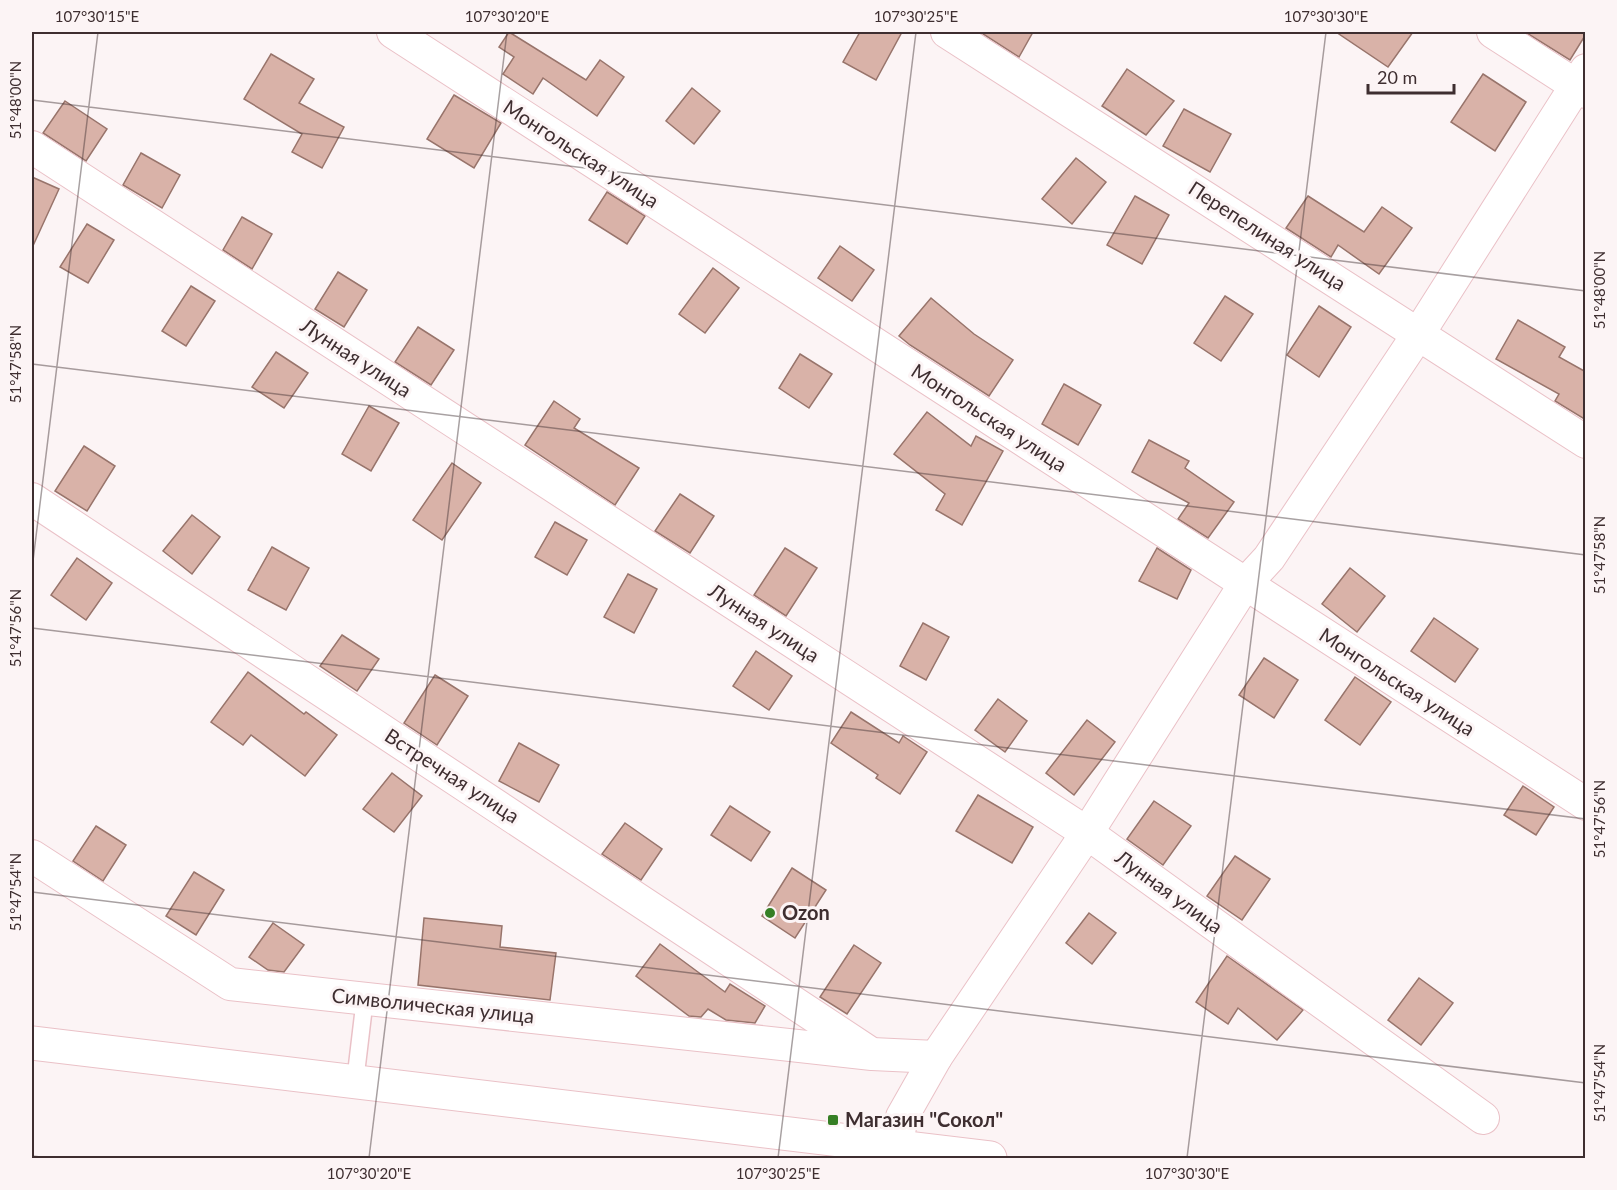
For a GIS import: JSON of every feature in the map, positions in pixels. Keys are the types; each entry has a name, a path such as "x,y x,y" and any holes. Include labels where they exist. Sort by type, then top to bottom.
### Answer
{"street":[{"name":"Монгольская улица","path":"393,32 1586,804"},
{"name":"Перепелиная улица","path":"947,32 1586,442"},
{"path":"896,1147 902,1117 936,1057 1087,833 1245,585 1269,558 1582,83 1493,32"},
{"name":"Лунная улица","path":"32,147 1087,833 1483,1118"},
{"name":"Встречная улица","path":"32,499 872,1054"},
{"name":"Символическая улица","path":"32,856 230,984 872,1054 936,1057"},
{"path":"32,1043 990,1158"}],"lane":[{"path":"355,1082 365,998"}],"building":[{"path":"509,32 586,80 600,60 624,77 597,116 543,78 533,94 503,74 514,57 499,47"},
{"path":"860,32 902,32 876,80 843,62"},
{"path":"980,32 1033,32 1019,57"},
{"path":"1336,32 1413,32 1388,67"},
{"path":"1525,32 1586,32 1586,34 1570,60"},
{"path":"271,54 314,79 299,103 344,127 322,168 292,152 302,134 244,99"},
{"path":"1127,69 1174,101 1146,135 1102,106"},
{"path":"1483,74 1526,102 1495,151 1451,122"},
{"path":"692,88 720,111 694,144 666,121"},
{"path":"454,95 501,123 474,168 427,139"},
{"path":"65,101 107,129 86,161 43,133"},
{"path":"1184,109 1231,134 1210,172 1163,146"},
{"path":"141,153 180,175 162,208 123,185"},
{"path":"1076,158 1106,182 1072,224 1042,199"},
{"path":"32,177 59,189 32,248"},
{"path":"607,192 645,216 627,244 589,220"},
{"path":"1135,196 1169,215 1142,264 1107,245"},
{"path":"1308,196 1364,232 1382,207 1412,228 1379,274 1338,245 1331,257 1286,228"},
{"path":"242,217 272,234 252,269 223,250"},
{"path":"87,224 114,240 88,283 60,267"},
{"path":"840,246 874,270 852,301 818,278"},
{"path":"713,268 739,288 705,333 679,314"},
{"path":"338,272 367,290 344,327 315,309"},
{"path":"191,286 215,301 186,346 162,331"},
{"path":"1225,296 1253,314 1221,361 1194,343"},
{"path":"931,298 974,334 1013,360 989,396 899,336"},
{"path":"1319,306 1351,327 1319,377 1287,355"},
{"path":"1518,320 1565,347 1559,357 1586,372 1586,420 1555,401 1559,394 1496,359"},
{"path":"418,327 454,350 431,385 395,362"},
{"path":"276,352 308,373 284,408 252,387"},
{"path":"800,354 832,374 809,408 779,388"},
{"path":"1064,384 1101,405 1078,445 1042,424"},
{"path":"554,401 580,419 574,428 639,468 615,505 525,445"},
{"path":"369,406 399,423 371,471 342,454"},
{"path":"927,412 971,446 976,436 1003,451 962,525 936,510 945,494 894,454"},
{"path":"1149,440 1189,461 1185,468 1234,502 1208,538 1178,519 1189,503 1132,472"},
{"path":"84,446 115,466 87,511 55,491"},
{"path":"452,463 481,483 442,540 413,520"},
{"path":"680,494 714,516 690,553 655,531"},
{"path":"192,515 220,537 192,574 163,551"},
{"path":"555,522 587,540 567,575 535,557"},
{"path":"272,547 309,568 286,610 248,590"},
{"path":"785,548 817,568 786,616 754,595"},
{"path":"1157,548 1191,570 1177,599 1139,581"},
{"path":"77,558 112,583 86,620 51,595"},
{"path":"1350,568 1385,596 1357,632 1322,604"},
{"path":"628,574 657,589 634,633 604,617"},
{"path":"1434,618 1478,649 1455,682 1411,651"},
{"path":"923,623 949,637 926,680 900,666"},
{"path":"342,635 379,659 357,691 320,666"},
{"path":"756,651 792,676 769,710 733,686"},
{"path":"1264,658 1298,680 1274,718 1239,695"},
{"path":"248,672 304,714 306,712 337,735 305,776 251,735 243,745 211,722"},
{"path":"435,675 468,696 437,745 404,723"},
{"path":"1355,677 1391,702 1360,745 1325,720"},
{"path":"998,699 1027,721 1005,752 975,730"},
{"path":"851,712 899,743 903,736 927,752 900,794 876,778 878,775 831,743"},
{"path":"1087,720 1115,742 1074,795 1046,773"},
{"path":"519,743 559,765 539,802 499,781"},
{"path":"392,773 422,796 394,832 363,809"},
{"path":"1523,786 1554,807 1536,835 1504,815"},
{"path":"978,795 1033,827 1012,863 956,831"},
{"path":"1154,801 1191,826 1163,865 1127,839"},
{"path":"730,806 770,832 751,861 711,835"},
{"path":"625,823 662,849 641,880 602,854"},
{"path":"96,826 126,845 103,881 73,861"},
{"path":"1235,856 1270,879 1242,920 1207,896"},
{"path":"792,868 826,890 795,938 762,916"},
{"path":"194,872 224,890 196,935 166,916"},
{"path":"1089,913 1116,933 1092,964 1066,943"},
{"path":"424,918 502,926 500,947 556,953 550,1000 418,985"},
{"path":"273,923 304,945 284,972 268,970 249,957"},
{"path":"660,944 725,992 730,984 765,1006 755,1023 726,1020 708,1009 701,1017 689,1016 636,976"},
{"path":"854,945 881,963 847,1014 820,997"},
{"path":"1227,956 1303,1010 1277,1040 1238,1008 1228,1024 1196,1002"},
{"path":"1419,978 1453,1003 1421,1045 1388,1020"}],"place":[{"name":"Ozon","path":"770,913"},
{"name":"Магазин \"Сокол\"","path":"833,1120"}]}
